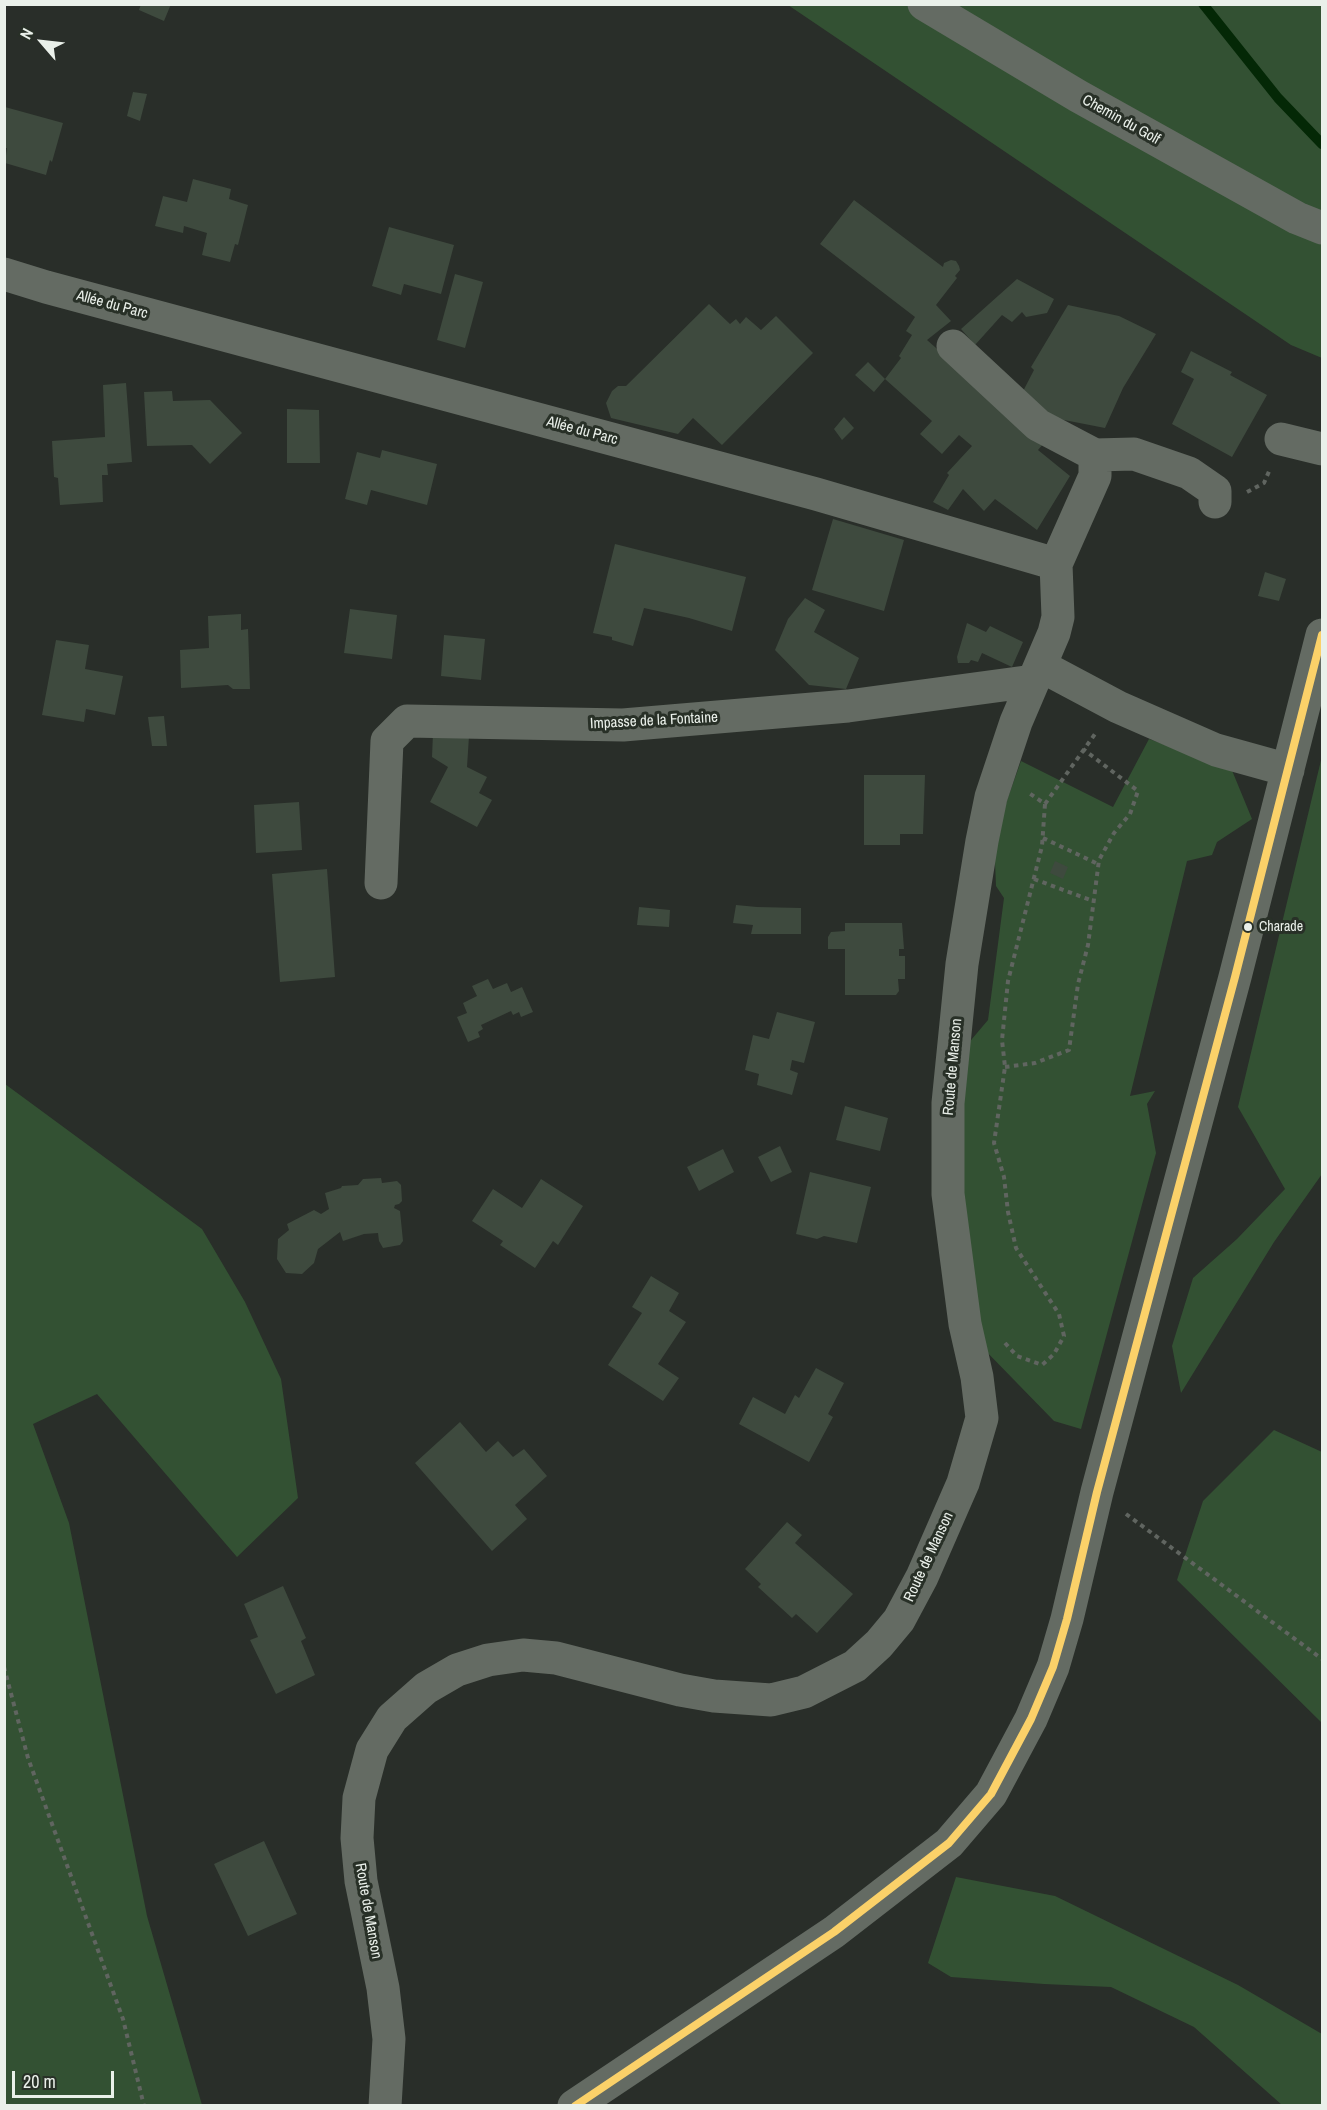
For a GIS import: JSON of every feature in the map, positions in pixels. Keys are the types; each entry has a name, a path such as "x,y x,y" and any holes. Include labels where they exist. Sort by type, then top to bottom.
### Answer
{"street":[{"name":"Chemin du Golf","path":"924,4 1088,102 1297,218 1323,228"},
{"name":"Allée du Parc","path":"4,274 816,494 1056,564"},
{"path":"953,346 1038,425 1095,455 1134,454 1189,473 1215,491 1215,502"},
{"path":"1281,439 1323,449"},
{"path":"1095,455 1095,476 1056,564 1058,617 1037,674 1216,750 1288,770"},
{"path":"574,2106 834,1932 949,1843 991,1794 1031,1719 1053,1666 1067,1619 1096,1492 1235,977 1323,635"},
{"name":"Route de Manson","path":"385,2106 389,2039 383,1988 360,1881 357,1838 359,1798 372,1750 392,1718 426,1688 457,1671 488,1659 523,1655 556,1658 691,1692 752,1700 771,1700 804,1692 855,1666 879,1644 899,1620 922,1577 963,1483 982,1418 948,1194 948,1103 968,922 991,797 1016,722 1037,674"},
{"name":"Impasse de la Fontaine","path":"381,883 387,741 407,721 623,725 848,706 1037,674"}],"path":[{"path":"1215,502 1244,494 1264,483 1281,439"},
{"path":"966,1324 980,1325 1001,1338 1017,1356 1042,1365 1054,1354 1064,1336 1059,1314 1016,1248 1008,1212 1004,1177 994,1143 1005,1067 1002,1040 1008,981 1043,838 1046,804 1083,749 1118,707"},
{"path":"1005,1067 1035,1063 1069,1050 1078,984 1088,945 1098,864 1114,833 1130,814 1138,791 1083,749"},
{"path":"999,772 1046,804"},
{"path":"1043,838 1098,864"},
{"path":"1034,879 1093,902"},
{"path":"1096,1492 1323,1659"},
{"path":"4,1667 28,1758 123,2019 144,2106"}],"green space":[{"path":"788,5 1322,5 1322,358 1291,345"},
{"path":"1149,739 1231,768 1252,819 1217,842 1212,855 1187,861 1130,1096 1155,1091 1147,1104 1156,1153 1081,1429 1054,1421 979,1344 957,1170 966,1046 988,1020 1004,898 996,886 994,837 1021,761 1113,807"},
{"path":"1322,756 1322,1174 1274,1242 1181,1393 1172,1346 1193,1278 1237,1239 1285,1189 1238,1107"},
{"path":"5,1084 202,1229 245,1302 281,1379 298,1498 237,1557 97,1394 33,1424 69,1523 147,1916 202,2105 5,2105"},
{"path":"1274,1430 1322,1452 1322,1723 1177,1580 1203,1501"},
{"path":"956,1877 1055,1896 1238,1985 1322,2034 1322,2105 1282,2105 1194,2027 1111,1987 951,1977 928,1963"}],"building":[{"path":"141,4 171,4 164,21 139,10"},
{"path":"133,92 147,94 140,121 127,116"},
{"path":"5,107 63,123 46,175 5,163 7,148 5,148"},
{"path":"193,179 231,189 229,199 248,205 238,245 235,244 230,262 202,255 207,233 184,226 183,233 155,226 163,196 187,202"},
{"path":"854,200 943,267 944,263 951,260 956,261 959,266 960,270 955,276 957,278 936,305 951,321 927,340 1044,443 1038,450 1070,476 1037,530 995,499 984,511 963,489 948,510 933,502 949,475 947,473 972,446 959,435 942,454 920,434 932,421 885,379 901,358 899,356 912,335 906,331 915,317 820,244"},
{"path":"389,227 454,245 441,294 404,284 401,295 372,286"},
{"path":"455,274 483,282 465,348 437,340"},
{"path":"1017,279 1054,299 1047,313 1026,317 1022,312 1012,322 1002,315 975,345 961,329"},
{"path":"709,304 730,324 736,319 740,324 746,317 761,330 776,316 813,353 722,445 693,418 678,434 611,418 606,403 612,391 618,386 626,386"},
{"path":"1068,305 1119,316 1156,334 1123,388 1105,428 1059,419 1020,397 1034,370 1031,367"},
{"path":"1191,351 1232,372 1230,375 1267,395 1232,457 1172,424 1194,379 1181,372"},
{"path":"868,362 885,379 874,392 855,375"},
{"path":"126,383 132,462 107,464 108,475 102,475 103,502 60,505 58,478 54,477 52,441 105,437 103,385"},
{"path":"172,391 173,401 210,400 242,433 210,464 192,445 147,446 144,392"},
{"path":"287,409 319,410 320,463 287,463"},
{"path":"844,417 854,428 842,440 834,429"},
{"path":"382,450 437,464 427,505 371,490 367,505 345,499 357,452 380,458"},
{"path":"833,519 904,540 884,611 812,590"},
{"path":"615,544 746,577 732,631 644,608 633,646 612,640 612,637 593,633"},
{"path":"1265,572 1286,579 1279,601 1258,596"},
{"path":"805,598 825,610 814,632 859,658 846,689 809,685 775,650 788,619"},
{"path":"350,609 397,615 392,659 344,653"},
{"path":"241,614 241,630 248,629 250,689 233,689 228,685 181,688 180,650 209,648 208,616"},
{"path":"967,623 986,632 990,626 1023,642 1012,667 982,653 978,662 971,660 969,663 958,663 957,657"},
{"path":"444,635 485,639 481,680 441,676"},
{"path":"56,640 89,645 85,669 123,676 115,715 86,709 84,722 42,715"},
{"path":"164,716 167,746 152,746 148,717"},
{"path":"433,733 469,736 467,767 487,777 479,793 492,800 477,827 430,802 448,767 432,757"},
{"path":"864,775 925,775 923,834 900,834 900,845 864,845"},
{"path":"299,802 302,850 256,853 254,805"},
{"path":"1055,861 1068,867 1063,879 1050,873"},
{"path":"327,869 335,977 280,982 272,874"},
{"path":"736,905 801,908 801,934 751,934 753,925 733,923"},
{"path":"639,907 670,910 669,927 637,925"},
{"path":"845,923 902,923 904,949 899,949 899,956 905,956 905,979 898,979 899,991 896,995 845,995 845,949 828,949 828,937 831,932 845,931"},
{"path":"488,979 493,989 507,983 511,992 522,987 533,1012 521,1017 519,1012 513,1015 511,1011 481,1025 483,1029 478,1032 480,1037 468,1042 457,1017 467,1013 463,1003 477,996 472,986"},
{"path":"777,1012 815,1022 804,1063 792,1060 790,1070 798,1073 792,1095 757,1085 759,1074 745,1070 753,1035 769,1039"},
{"path":"845,1106 888,1118 880,1151 836,1140"},
{"path":"780,1146 792,1172 771,1182 758,1157"},
{"path":"723,1149 734,1172 699,1191 687,1167"},
{"path":"810,1172 871,1187 857,1243 824,1236 817,1239 796,1234"},
{"path":"381,1178 382,1183 397,1181 401,1185 402,1201 394,1208 400,1211 403,1241 400,1245 383,1248 378,1233 364,1234 343,1241 340,1232 318,1249 314,1263 302,1274 286,1273 277,1259 278,1239 289,1230 287,1224 314,1210 321,1214 329,1209 325,1193 342,1186 358,1185 363,1179"},
{"path":"541,1179 583,1206 558,1245 553,1241 535,1268 500,1245 503,1241 472,1221 493,1189 522,1208"},
{"path":"651,1276 679,1293 669,1311 686,1322 658,1364 679,1378 663,1401 608,1365 642,1313 632,1307"},
{"path":"816,1368 844,1383 828,1414 833,1417 809,1462 739,1424 753,1397 785,1414 795,1395 799,1398"},
{"path":"460,1422 486,1452 498,1441 513,1457 524,1449 547,1476 515,1505 527,1519 492,1551 415,1463"},
{"path":"787,1522 802,1535 795,1543 853,1594 817,1633 796,1614 792,1618 758,1587 761,1584 745,1569"},
{"path":"283,1586 306,1638 301,1641 315,1675 276,1694 250,1640 258,1637 244,1604"},
{"path":"264,1841 297,1914 248,1936 214,1864"}],"waterway":[{"path":"1203,4 1278,98 1322,144"}],"transit line":[{"path":"575,2106 834,1932 949,1843 991,1794 1031,1719 1053,1667 1067,1619 1097,1492 1235,977 1322,635"}],"place":[{"name":"Charade","path":"1248,927"}]}
